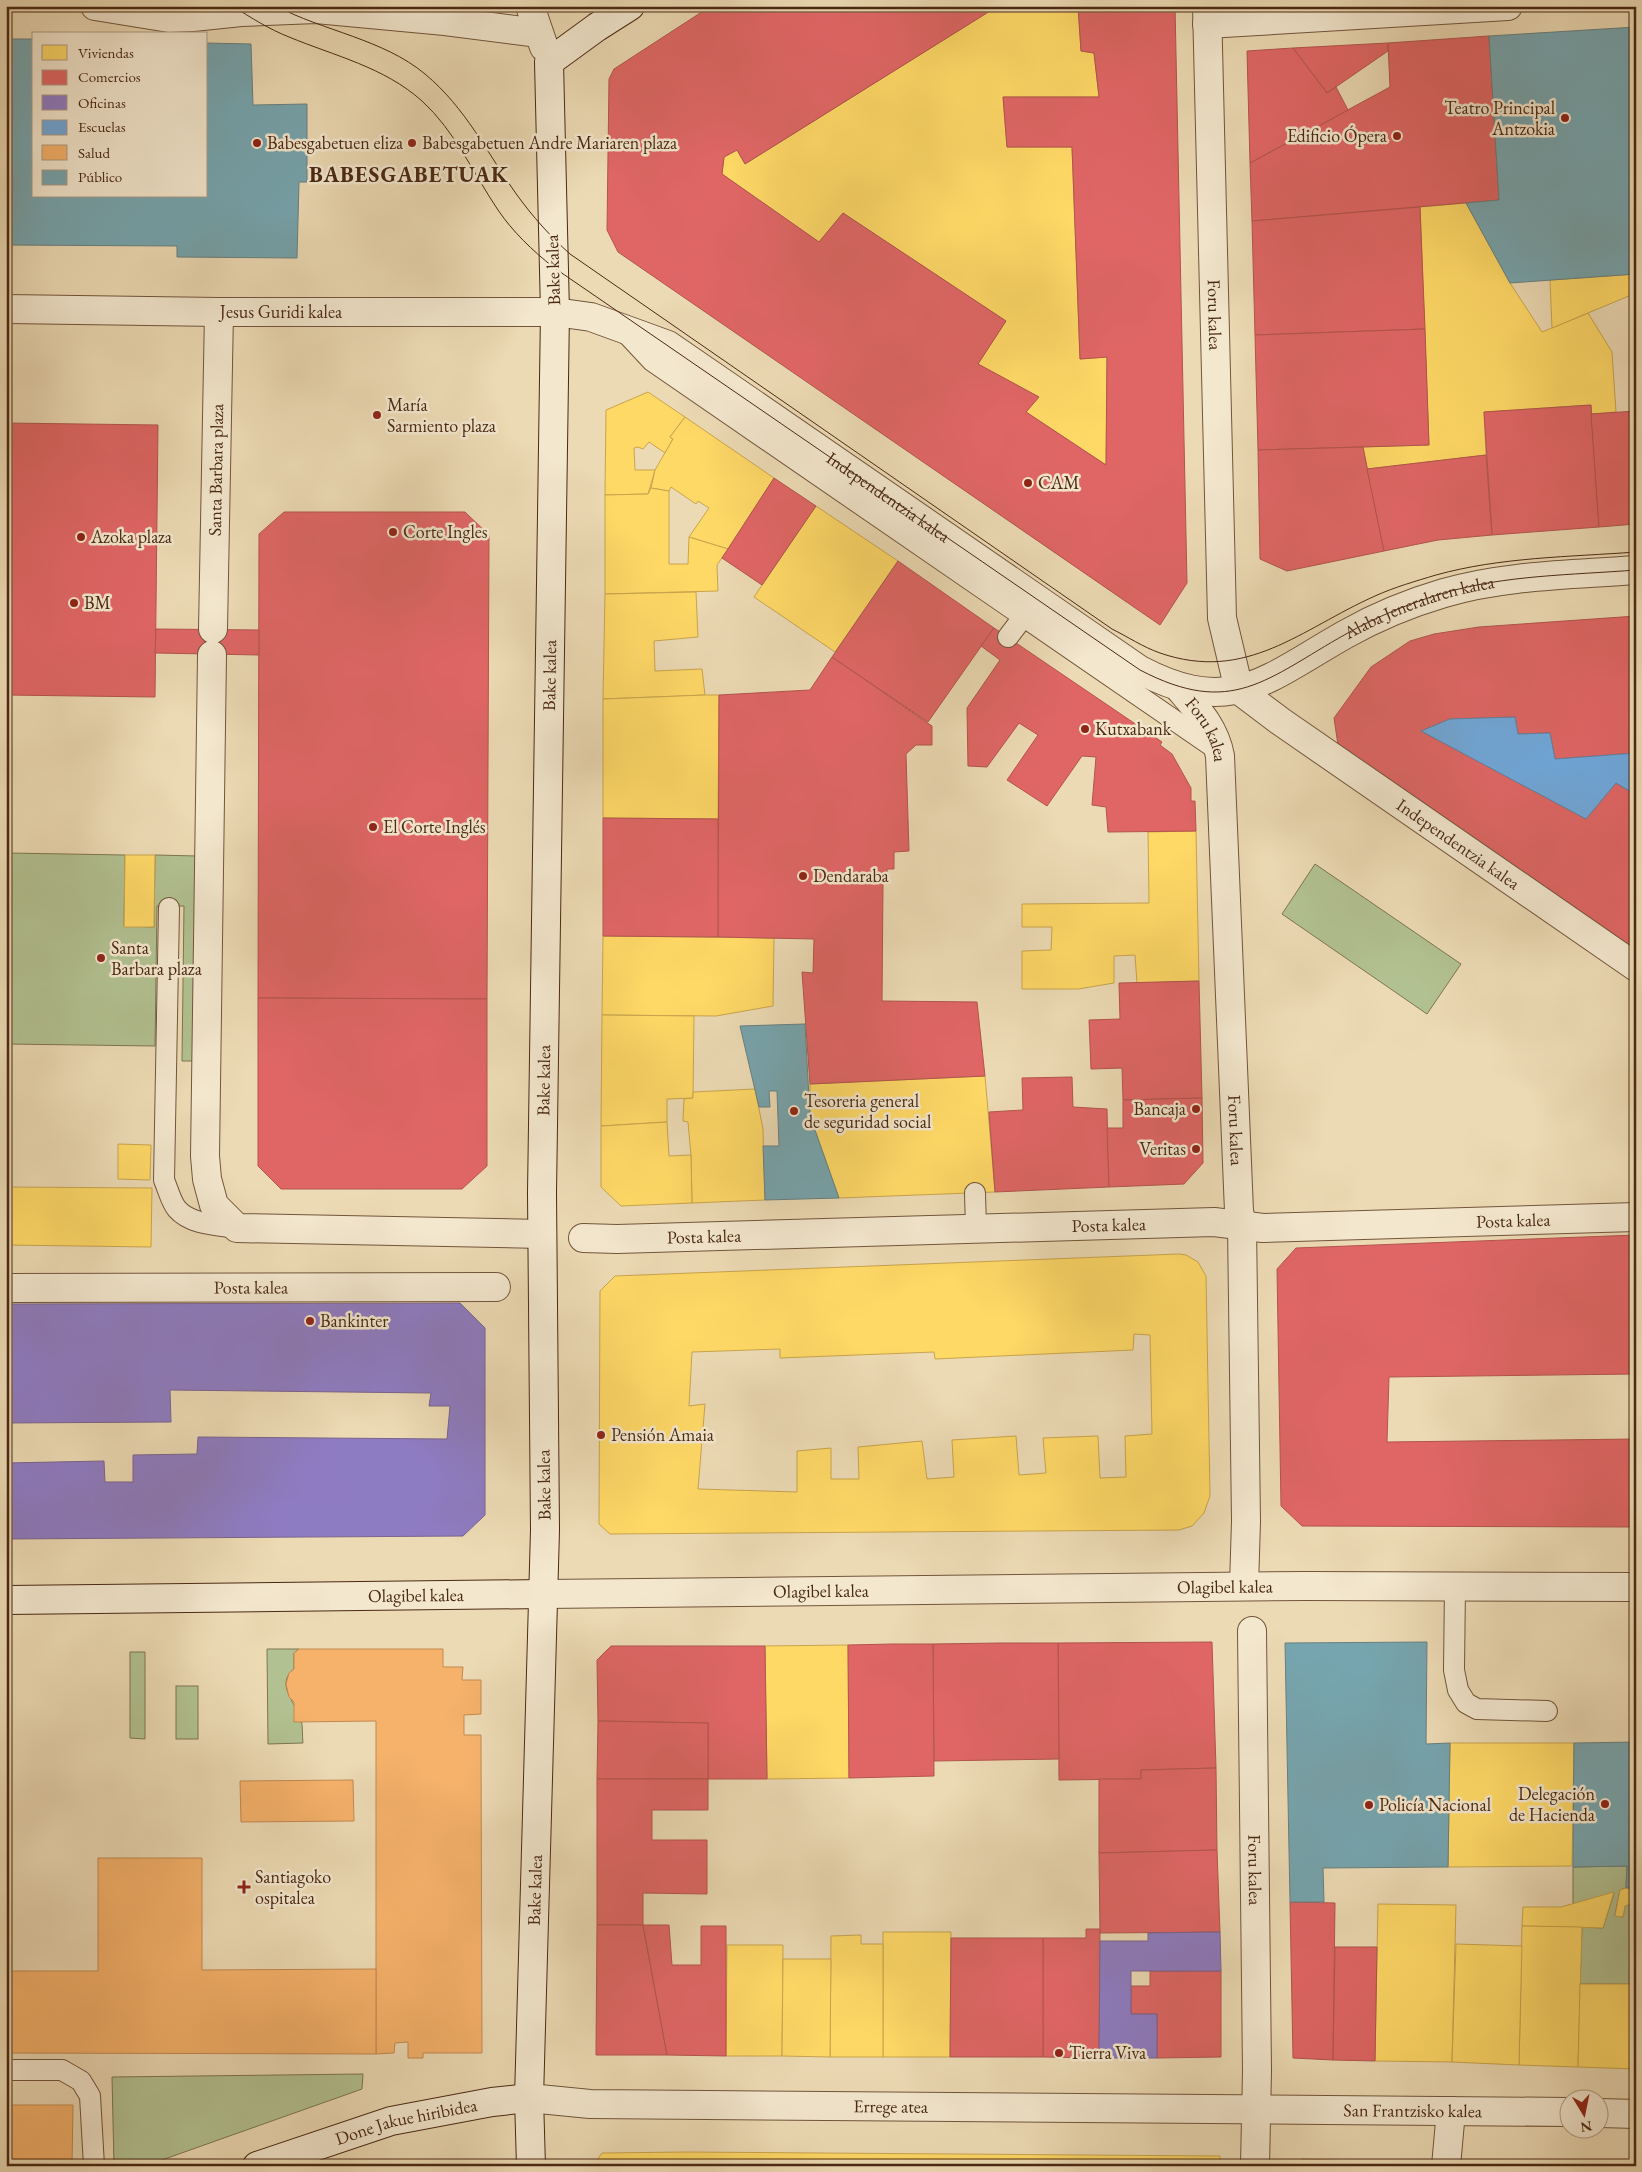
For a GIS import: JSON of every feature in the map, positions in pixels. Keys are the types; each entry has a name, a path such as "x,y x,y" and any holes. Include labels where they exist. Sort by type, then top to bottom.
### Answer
{"street":[{"path":"95,6 169,18 193,18 241,12 313,8 445,21 540,33"},
{"name":"Bake kalea","path":"530,6 549,62 554,312 542,1234 545,1530 529,2098 531,2166"},
{"path":"549,62 630,6"},
{"path":"1207,15 1508,6"},
{"name":"Foru kalea","path":"1207,15 1222,618 1228,691"},
{"name":"Jesus Guridi kalea","path":"6,309 219,312 554,312"},
{"name":"Santa Barbara plaza","path":"219,312 204,1156 207,1180 214,1205 237,1228"},
{"name":"Independentzia kalea","path":"554,312 590,317 668,345 1140,670 1179,688 1199,692 1228,691 1280,721 1636,967"},
{"name":"Alaba Jeneralaren kalea","path":"1228,691 1266,680 1369,622 1444,593 1501,581 1636,570"},
{"name":"Foru kalea","path":"1179,688 1215,735 1219,751 1239,1211 1242,1226 1246,1522 1244,1586"},
{"name":"Posta kalea","path":"583,1238 616,1239 1214,1222 1263,1228 1636,1217"},
{"path":"237,1228 542,1234"},
{"name":"Posta kalea","path":"6,1288 496,1287"},
{"name":"Olagibel kalea","path":"6,1600 1244,1586 1636,1587"},
{"name":"Foru kalea","path":"1252,1630 1257,2071 1255,2166"},
{"name":"Errege atea","path":"529,2098 590,2104 1255,2109"},
{"name":"Done Jakue hiribidea","path":"257,2166 391,2121 492,2102 529,2098"},
{"name":"San Frantzisko kalea","path":"1255,2109 1560,2112"},
{"path":"1446,2166 1451,2111"},
{"path":"1610,2113 1636,2114"}],"lane":[{"path":"621,328 652,360 1219,751"},
{"path":"1008,637 1024,616"},
{"path":"169,908 164,1180 176,1208 187,1217 202,1223 237,1228"},
{"path":"975,1193 976,1229"},
{"path":"1455,1586 1454,1670 1458,1690 1466,1703 1477,1709 1548,1710"},
{"path":"6,2070 62,2070 81,2081 90,2096 94,2166"}],"green space":[{"path":"8,853 125,855 124,926 154,927 155,855 197,856 193,1061 182,1061 184,906 157,906 155,1046 6,1044"},
{"path":"1315,864 1461,964 1427,1014 1282,914"},
{"path":"267,1649 299,1649 294,1653 294,1669 286,1681 286,1687 301,1719 303,1743 268,1744"},
{"path":"130,1652 145,1652 145,1739 130,1738"},
{"path":"176,1686 198,1686 198,1739 176,1739"},
{"path":"1627,1866 1626,1888 1620,1890 1615,1915 1623,1917 1625,1906 1636,1902 1636,1984 1580,1984 1582,1927 1603,1928 1614,1893 1573,1904 1573,1867"},
{"path":"363,2074 362,2089 145,2166 114,2166 112,2077"}],"building: Viviendas":[{"path":"998,6 1078,6 1081,51 1094,53 1099,97 1003,97 1007,147 1072,147 1080,359 1107,357 1106,465 1026,412 1039,397 978,364 1006,321 843,213 819,242 722,174 724,157 737,150 745,164"},
{"path":"1466,203 1510,283 1542,332 1588,313 1612,352 1616,412 1591,414 1591,405 1484,412 1486,455 1367,469 1363,447 1429,445 1420,207"},
{"path":"1636,274 1636,293 1552,328 1550,280"},
{"path":"648,392 685,417 670,437 673,439 665,453 649,442 643,449 634,448 635,470 655,470 648,494 605,495 606,410"},
{"path":"685,417 774,478 728,549 689,537 709,508 698,501 696,504 671,487 669,491 651,488 655,470 673,439 670,437"},
{"path":"651,488 669,491 669,564 688,564 689,537 728,549 717,565 718,591 605,594 605,495 648,494"},
{"path":"816,506 898,561 835,652 754,597"},
{"path":"696,592 698,637 654,641 655,671 702,669 705,695 603,699 605,594"},
{"path":"719,695 718,819 603,818 603,699"},
{"path":"1196,831 1199,981 1137,983 1135,955 1114,956 1114,983 1078,989 1022,989 1022,951 1051,950 1052,927 1022,927 1022,904 1149,903 1148,832"},
{"path":"125,855 155,855 154,927 124,927"},
{"path":"603,936 774,938 773,1006 716,1016 602,1015"},
{"path":"602,1015 694,1016 693,1098 667,1099 667,1122 601,1126"},
{"path":"985,1076 995,1192 839,1198 810,1116 810,1084"},
{"path":"755,1089 763,1129 765,1200 692,1203 688,1122 683,1121 684,1099 693,1098 693,1092"},
{"path":"667,1122 669,1156 691,1155 692,1203 621,1206 601,1187 601,1126"},
{"path":"118,1144 151,1145 150,1180 118,1179"},
{"path":"6,1187 152,1188 151,1247 6,1245"},
{"path":"1186,1255 1198,1262 1206,1276 1210,1496 1204,1513 1192,1526 1179,1530 610,1534 599,1524 600,1291 615,1276","holes":["1134,1334 1150,1335 1152,1434 1125,1436 1126,1477 1100,1478 1098,1436 1043,1438 1046,1473 1019,1475 1016,1436 952,1440 954,1477 927,1479 922,1441 858,1447 859,1479 831,1479 831,1448 797,1451 797,1492 698,1489 705,1404 689,1406 692,1352 780,1349 780,1358 934,1352 935,1359 1133,1350"]},
{"path":"848,1645 849,1778 767,1779 765,1646"},
{"path":"1450,1743 1574,1743 1572,1866 1448,1867"},
{"path":"1636,1888 1636,1902 1625,1906 1623,1917 1615,1916 1620,1890"},
{"path":"1614,1892 1603,1928 1522,1926 1523,1907 1561,1907"},
{"path":"1378,1904 1456,1905 1452,2062 1375,2061"},
{"path":"1522,1926 1582,1927 1578,2067 1519,2065"},
{"path":"883,1932 951,1932 950,2057 883,2057"},
{"path":"861,1935 861,1944 883,1944 883,2057 830,2057 831,1936"},
{"path":"1456,1944 1522,1946 1519,2065 1452,2062"},
{"path":"727,1945 783,1945 782,2056 726,2056"},
{"path":"783,1959 831,1959 830,2057 782,2056"},
{"path":"1580,1984 1636,1984 1636,2069 1578,2067"},
{"path":"602,2153 1220,2156 1220,2166 593,2166"},
{"path":"1302,2159 1417,2164 1419,2166 1296,2166"}],"building: Comercios":[{"path":"711,6 998,6 745,164 737,150 724,157 722,174 819,242 843,213 1006,321 978,364 1039,397 1026,412 1106,465 1107,357 1080,359 1072,147 1007,147 1003,97 1099,97 1094,53 1081,51 1078,6 1175,6 1187,583 1160,625 618,252 607,230 609,79 614,69"},
{"name":"Edificio Ópera","path":"1489,36 1499,200 1252,221 1250,163 1390,87 1388,43"},
{"path":"1388,43 1388,51 1327,93 1293,48"},
{"path":"1293,48 1327,93 1336,87 1348,110 1250,163 1247,51"},
{"path":"1420,207 1425,329 1255,335 1252,221"},
{"path":"1425,329 1429,445 1258,450 1255,335"},
{"path":"1591,405 1599,527 1492,535 1484,412"},
{"path":"1636,411 1636,524 1599,527 1591,414"},
{"name":"Azoka plaza","path":"6,423 158,425 155,697 6,695"},
{"path":"1363,447 1384,551 1287,571 1260,559 1258,450"},
{"path":"1486,455 1492,535 1438,540 1384,551 1367,469"},
{"path":"774,478 816,506 762,585 722,558"},
{"name":"El Corte Inglés","path":"284,512 465,512 489,535 487,999 258,998 259,534"},
{"path":"898,561 994,628 928,722 832,657"},
{"path":"1636,616 1636,753 1555,759 1550,733 1518,734 1515,717 1450,719 1421,731 1586,819 1616,783 1636,795 1636,953 1338,745 1334,718 1371,667 1410,641 1434,634 1479,627"},
{"name":"Kutxabank","path":"994,628 1162,742 1160,745 1172,754 1191,788 1191,801 1195,801 1196,831 1108,832 1106,807 1092,805 1096,757 1082,756 1047,806 1007,780 1038,735 1019,723 987,767 968,766 967,708 1000,660 981,646"},
{"path":"156,629 259,630 259,655 155,653"},
{"name":"Dendaraba","path":"832,657 932,726 932,745 916,745 906,754 909,851 894,852 894,869 887,869 887,882 883,882 882,1001 977,1002 985,1076 810,1084 802,972 813,973 814,939 718,937 719,695 810,690"},
{"path":"603,818 718,819 718,937 603,936"},
{"path":"1199,981 1202,1098 1123,1100 1122,1068 1091,1069 1089,1020 1120,1019 1119,983"},
{"path":"258,998 487,999 487,1166 462,1189 281,1189 258,1166"},
{"path":"1072,1077 1073,1107 1107,1109 1109,1187 995,1192 989,1112 1023,1110 1022,1078"},
{"path":"1202,1098 1203,1163 1184,1184 1109,1187 1107,1128 1123,1128 1123,1100"},
{"path":"1636,1235 1636,1374 1389,1377 1387,1442 1636,1439 1636,1527 1302,1526 1281,1506 1277,1269 1296,1248"},
{"path":"1212,1642 1216,1768 1141,1770 1141,1779 1059,1780 1058,1643"},
{"path":"1058,1643 1059,1759 934,1761 933,1644"},
{"path":"933,1644 934,1776 849,1778 848,1645"},
{"path":"611,1646 765,1646 767,1779 708,1779 708,1723 598,1721 597,1660"},
{"path":"598,1721 708,1723 708,1779 597,1779"},
{"path":"1216,1768 1217,1850 1099,1853 1099,1779 1141,1779 1141,1770"},
{"path":"597,1779 708,1779 708,1810 652,1810 652,1840 707,1840 707,1894 643,1893 643,1925 597,1925"},
{"path":"1217,1850 1220,1932 1100,1933 1099,1853"},
{"path":"1290,1902 1335,1903 1333,2060 1293,2058"},
{"path":"597,1925 643,1925 667,2055 596,2055"},
{"path":"643,1925 669,1925 672,1965 701,1965 701,1926 726,1926 726,2056 667,2055"},
{"path":"1086,1929 1100,1929 1099,2058 1043,2057 1043,1938 1086,1938"},
{"path":"951,1938 1043,1938 1043,2057 950,2057"},
{"path":"1335,1947 1377,1947 1375,2061 1333,2060"},
{"path":"1150,1971 1221,1971 1221,2057 1157,2058 1157,2014 1131,2014 1131,1986 1150,1986"}],"building: Oficinas":[{"path":"460,1303 485,1328 485,1515 463,1536 6,1539 6,1463 104,1461 105,1482 133,1482 133,1455 197,1454 198,1437 447,1439 450,1406 429,1406 431,1393 170,1390 171,1422 6,1423 6,1304"},
{"path":"1220,1932 1221,1971 1131,1971 1131,2014 1157,2014 1157,2058 1099,2058 1100,1941 1148,1941 1148,1933"}],"building: Escuelas":[{"path":"1515,717 1518,734 1550,733 1555,759 1636,753 1636,795 1616,783 1586,819 1421,731 1450,719"}],"building: Salud":[{"path":"299,1649 443,1649 443,1667 463,1667 462,1680 481,1680 481,1714 464,1715 464,1735 481,1735 482,2053 423,2053 423,2058 408,2058 408,2042 395,2043 394,2053 376,2054 376,1721 294,1722 294,1702 289,1697 286,1684 289,1673 294,1669 294,1653"},
{"path":"353,1780 354,1821 241,1822 240,1781"},
{"path":"98,1858 202,1858 202,1970 376,1969 376,2054 6,2053 6,1971 98,1971"},
{"path":"6,2105 73,2105 72,2166 6,2166"}],"building: Público":[{"name":"Teatro Principal Antzokia","path":"1636,27 1636,274 1510,283 1466,203 1499,200 1489,36"},
{"name":"Babesgabetuen eliza","path":"6,39 32,39 32,198 208,198 208,43 251,44 253,105 307,104 307,182 299,182 297,258 177,257 177,246 6,245"},
{"name":"Tesoreria general de seguridad social","path":"805,1024 810,1116 839,1198 765,1200 763,1146 779,1146 777,1091 769,1091 770,1107 759,1107 740,1026"},
{"name":"Policía Nacional","path":"1427,1642 1426,1744 1450,1743 1448,1867 1323,1868 1324,1902 1290,1902 1285,1643"},
{"name":"Delegación de Hacienda","path":"1636,1742 1636,1888 1626,1888 1627,1866 1573,1867 1574,1743"}],"tram line":[{"path":"233,6 274,30 358,63 392,79 407,89 422,101 444,125 510,226 553,267 1140,670 1172,684 1200,691 1225,692 1248,687 1270,678 1381,616 1419,601 1467,587 1515,579 1636,570"},
{"path":"276,6 294,15 391,52 425,74 464,116 529,211 570,254 1112,629 1154,651 1191,661 1220,661 1247,657 1272,648 1375,596 1436,575 1510,561 1636,552"}],"place":[{"name":"Teatro Principal Antzokia","path":"1565,118"},
{"name":"Edificio Ópera","path":"1397,136"},
{"name":"Babesgabetuen eliza","path":"257,143"},
{"name":"Babesgabetuen Andre Mariaren plaza","path":"412,143"},
{"name":"María Sarmiento plaza","path":"377,415"},
{"name":"CAM","path":"1028,483"},
{"name":"Corte Ingles","path":"393,532"},
{"name":"Azoka plaza","path":"81,537"},
{"name":"BM","path":"74,603"},
{"name":"Kutxabank","path":"1085,729"},
{"name":"El Corte Inglés","path":"373,827"},
{"name":"Dendaraba","path":"803,876"},
{"name":"Santa Barbara plaza","path":"101,958"},
{"name":"Bancaja","path":"1196,1109"},
{"name":"Tesoreria general de seguridad social","path":"794,1111"},
{"name":"Veritas","path":"1196,1149"},
{"name":"Bankinter","path":"310,1321"},
{"name":"Pensión Amaia","path":"601,1435"},
{"name":"Delegación de Hacienda","path":"1605,1804"},
{"name":"Policía Nacional","path":"1369,1805"},
{"name":"Santiagoko ospitalea","path":"244,1887"},
{"name":"Tierra Viva","path":"1059,2053"}],"district":[{"name":"BABESGABETUAK","path":"409,174"}]}
